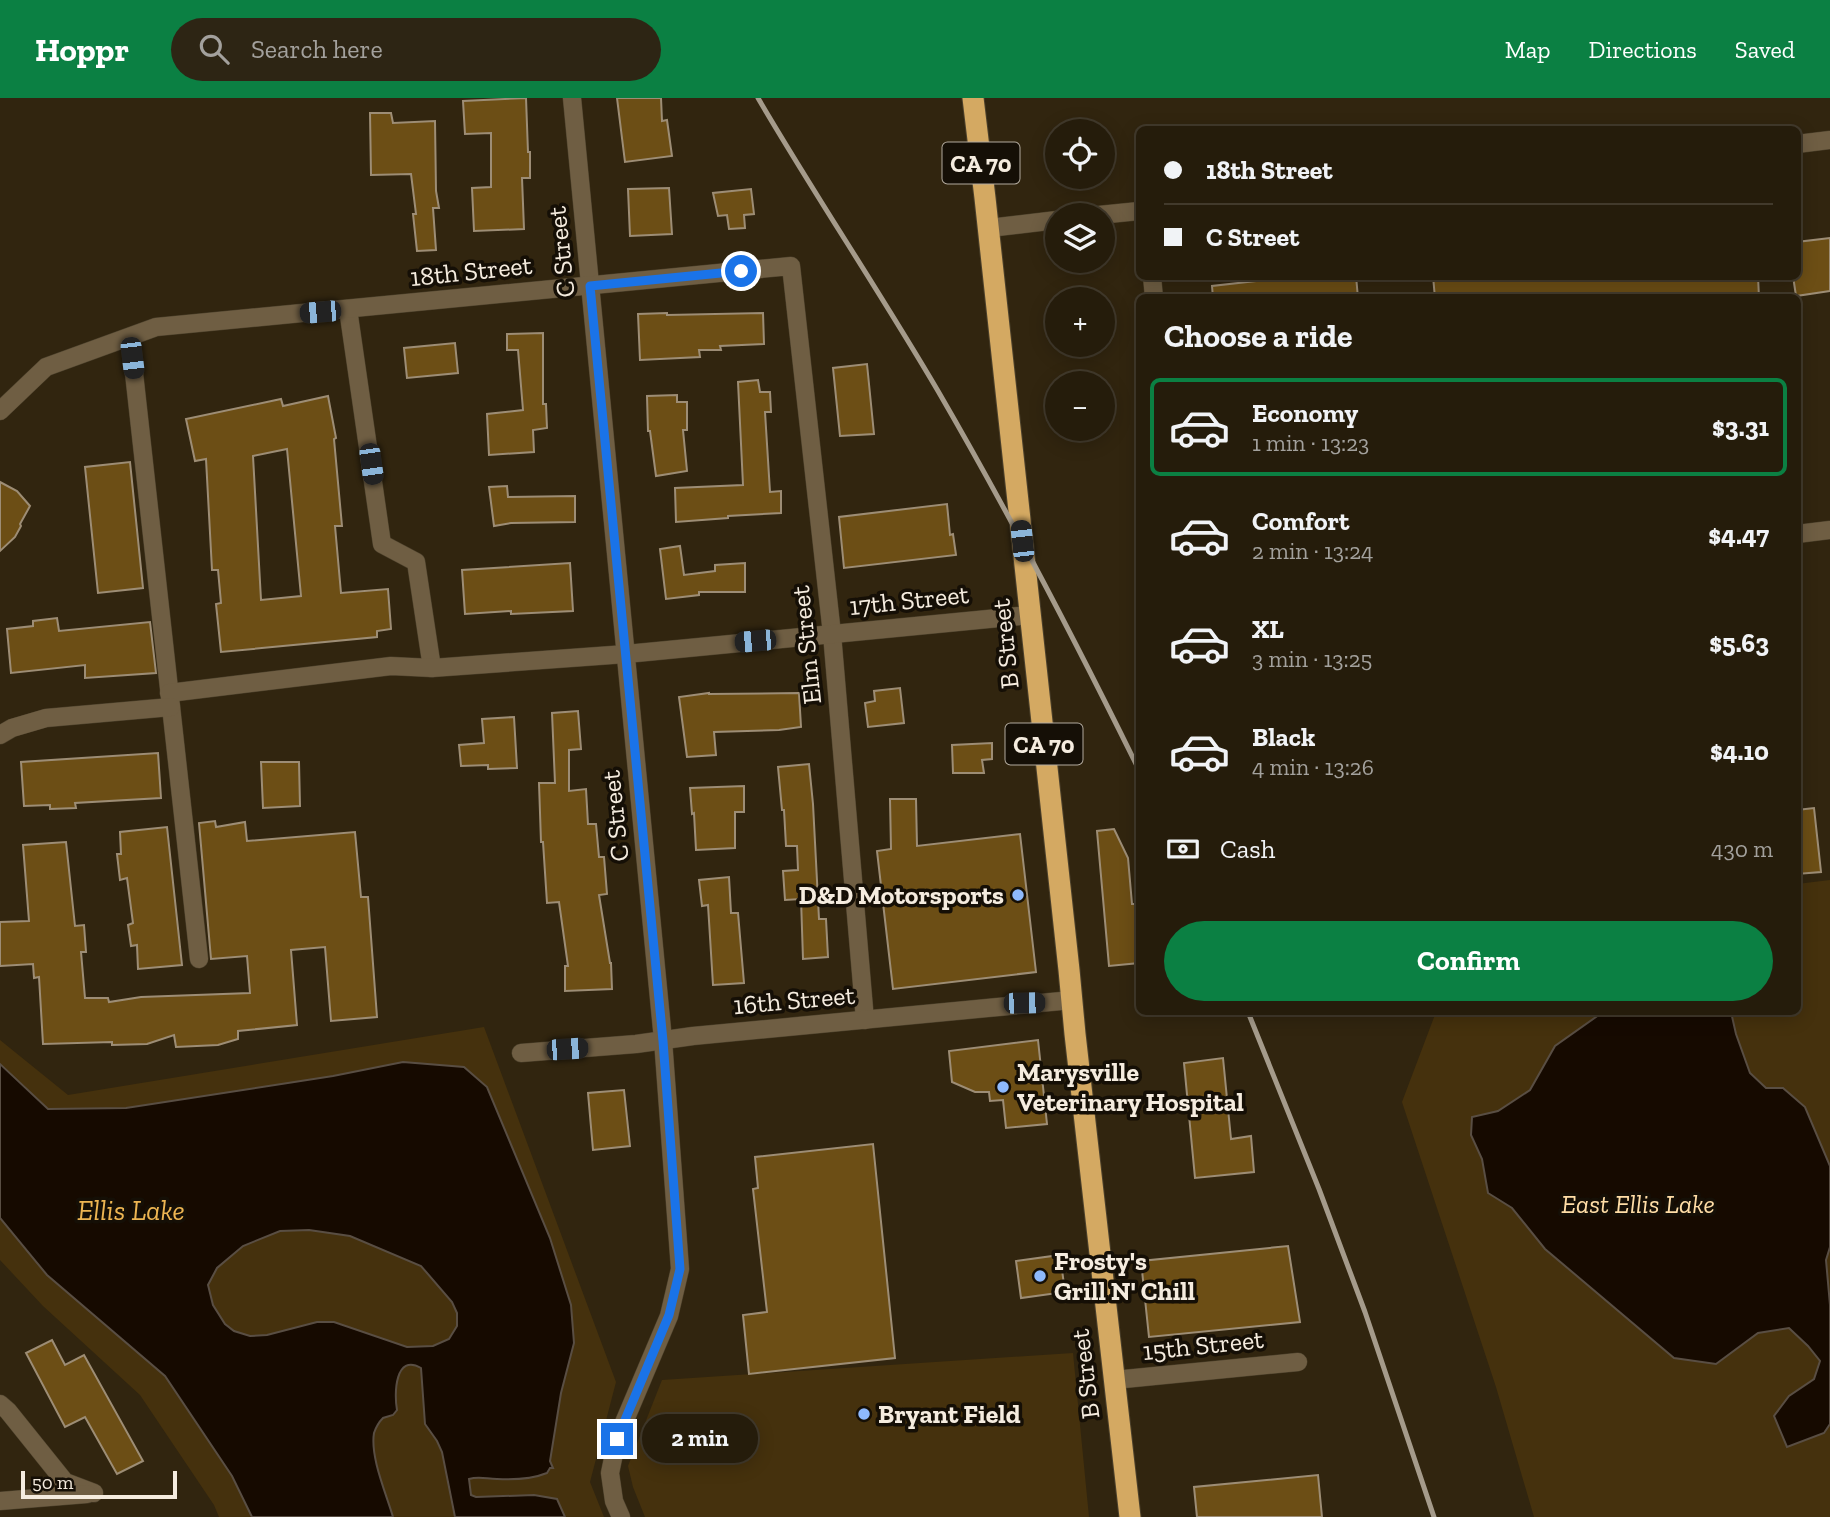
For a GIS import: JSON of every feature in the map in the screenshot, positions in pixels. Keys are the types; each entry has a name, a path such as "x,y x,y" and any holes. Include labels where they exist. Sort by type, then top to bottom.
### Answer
{"highway":[{"name":"B Street","path":"973,98 1130,1517"}],"street":[{"name":"C Street","path":"572,98 663,1041 680,1269 669,1315 617,1439 610,1473 614,1501 621,1517"},
{"path":"1801,144 1830,140"},
{"path":"1115,213 1136,211"},
{"path":"989,228 1045,221"},
{"name":"18th Street","path":"0,411 46,367 156,327 791,266"},
{"name":"Elm Street","path":"791,266 832,634 865,1020"},
{"path":"348,309 382,544 416,562 432,667"},
{"path":"130,337 199,959"},
{"path":"1801,534 1830,530"},
{"name":"17th Street","path":"0,735 12,728 46,718 391,666 432,667 625,654 1030,615"},
{"name":"16th Street","path":"521,1053 1072,1000"},
{"name":"15th Street","path":"1114,1380 1298,1362"},
{"path":"0,1404 65,1482 94,1493 0,1502"}],"green space":[{"name":"East Ellis Lake","path":"1830,880 1830,1517 1534,1517 1496,1387 1402,1102 1435,1015 1801,1015 1801,884"},
{"name":"Ellis Lake","path":"484,1027 616,1382 590,1482 604,1517 219,1517 214,1505 140,1395 43,1306 0,1260 0,1040 68,1095"},
{"name":"Bryant Field","path":"1073,1353 1089,1517 645,1517 633,1487 628,1466 662,1380"}],"water":[{"path":"1599,1015 1732,1015 1750,1073 1766,1088 1783,1088 1805,1107 1830,1166 1830,1247 1826,1260 1830,1305 1830,1424 1824,1433 1787,1447 1774,1416 1789,1396 1814,1379 1820,1361 1789,1328 1758,1333 1716,1364 1674,1358 1545,1249 1512,1208 1488,1193 1482,1159 1471,1135 1472,1117 1498,1111 1530,1090 1555,1046"},
{"name":"Ellis Lake","path":"403,1062 464,1067 487,1087 550,1238 571,1305 574,1343 561,1393 550,1461 553,1468 547,1473 529,1478 469,1479 471,1495 534,1495 557,1499 565,1517 455,1517 442,1452 425,1424 421,1368 412,1365 401,1370 398,1377 397,1410 393,1415 383,1418 374,1433 376,1464 393,1517 252,1517 232,1476 165,1376 47,1275 0,1218 0,1064 48,1109 126,1108 333,1076","holes":["309,1230 350,1236 421,1266 452,1302 457,1313 457,1326 449,1339 433,1346 407,1347 334,1322 317,1322 267,1335 250,1336 234,1331 225,1324 213,1305 208,1285 217,1268 243,1246 280,1231"]}],"building":[{"path":"526,98 530,178 522,178 524,229 474,231 472,188 491,187 491,133 465,134 463,101"},
{"path":"617,98 661,98 662,121 667,120 672,156 625,162"},
{"path":"370,113 391,113 393,123 435,121 436,191 439,208 433,208 436,250 417,251 411,174 371,175"},
{"path":"669,188 672,234 630,236 628,189"},
{"path":"751,189 754,214 744,215 745,228 729,229 727,215 718,216 713,193"},
{"path":"1830,238 1830,291 1796,294 1794,280 1801,280 1801,242"},
{"path":"1265,280 1356,280 1358,294 1213,294 1212,286"},
{"path":"1433,280 1758,280 1759,294 1435,294"},
{"path":"763,313 764,344 699,350 700,357 640,360 638,314"},
{"path":"543,333 543,404 546,404 547,428 533,430 534,452 489,455 487,414 523,410 518,350 507,350 507,334"},
{"path":"455,343 458,373 407,378 404,348"},
{"path":"867,364 874,434 840,436 833,368"},
{"path":"758,380 760,392 770,392 771,412 765,412 770,492 781,491 781,513 676,522 675,488 743,485 738,382"},
{"path":"677,395 677,402 687,402 687,430 683,430 687,471 656,476 648,431 647,396"},
{"path":"328,396 336,438 342,526 335,526 341,593 388,589 391,629 377,631 377,637 221,652 216,604 221,603 218,570 212,570 206,459 195,461 186,419 281,399 283,406","holes":["287,449 301,596 261,600 253,456"]},
{"path":"130,462 143,588 98,593 85,467"},
{"path":"0,482 17,491 30,506 15,537 0,551"},
{"path":"507,486 508,497 575,496 575,522 511,523 494,526 489,487"},
{"path":"947,504 950,535 953,534 956,555 844,568 839,517"},
{"path":"680,546 684,575 715,571 715,565 745,563 745,592 699,592 699,595 666,599 660,549"},
{"path":"570,563 573,611 465,614 462,570"},
{"path":"57,618 59,631 150,622 156,673 85,678 85,665 11,673 7,629 33,626 33,621"},
{"path":"900,688 904,723 868,727 865,703 875,701 874,691"},
{"path":"709,693 799,693 801,727 714,732 716,755 687,757 679,697"},
{"path":"578,711 581,749 569,750 569,791 586,789 588,824 596,824 599,857 604,857 607,894 599,895 611,963 612,989 565,991 565,966 568,966 559,902 547,903 539,783 555,783 552,713"},
{"path":"514,717 517,768 461,766 459,745 484,743 482,719"},
{"path":"992,743 992,759 982,760 984,773 953,773 952,745"},
{"path":"158,753 161,798 75,803 76,808 24,806 21,762"},
{"path":"261,762 299,762 300,806 263,808"},
{"path":"809,764 819,919 826,919 828,957 803,959 801,899 785,900 783,871 798,870 797,846 786,846 778,767"},
{"path":"744,786 744,812 735,812 735,848 696,850 690,788"},
{"path":"890,799 916,799 917,846 1020,834 1036,972 893,989 877,851 891,849"},
{"path":"1814,808 1821,872 1801,874 1801,810"},
{"path":"215,821 216,827 245,822 247,841 355,832 361,897 368,897 377,1017 331,1021 325,947 291,950 297,1025 238,1031 238,1039 218,1045 176,1047 174,1035 147,1044 43,1044 39,977 34,978 33,964 0,966 0,922 29,921 23,845 66,842 75,926 84,925 86,952 81,952 85,998 108,998 109,1002 141,997 250,993 247,956 211,959 199,823"},
{"path":"167,827 182,965 138,969 137,945 131,946 128,925 133,923 127,878 120,880 117,854 121,854 120,832"},
{"path":"1114,829 1128,858 1132,904 1136,904 1136,963 1109,966 1097,831"},
{"path":"729,877 731,913 738,913 744,983 713,985 708,905 702,906 699,880"},
{"name":"Marysville Veterinary Hospital","path":"1038,1040 1047,1124 1006,1128 1003,1100 990,1101 989,1092 975,1092 952,1082 949,1051"},
{"path":"1223,1058 1231,1139 1251,1136 1254,1172 1195,1178 1184,1063"},
{"path":"624,1090 630,1146 593,1150 588,1093"},
{"path":"873,1144 895,1358 749,1374 743,1315 767,1312 753,1189 758,1188 755,1157"},
{"path":"1288,1246 1300,1322 1149,1337 1141,1261"},
{"name":"Frosty's Grill N' Chill","path":"1060,1255 1065,1292 1021,1298 1016,1261"},
{"path":"52,1340 65,1365 84,1355 143,1461 117,1474 85,1417 65,1427 26,1353"},
{"path":"1318,1475 1322,1517 1197,1517 1194,1487"}],"railway":[{"path":"758,98 965,438 1042,579 1136,764"},
{"path":"1249,1015 1365,1312 1434,1517"}],"place":[{"name":"D&D Motorsports","path":"1018,895"},
{"name":"Marysville Veterinary Hospital","path":"1003,1087"},
{"name":"Frosty's Grill N' Chill","path":"1040,1276"},
{"name":"Bryant Field","path":"864,1414"}],"route":[{"path":"617,1439 669,1315 680,1269 663,1041 590,286 741,271"}]}
